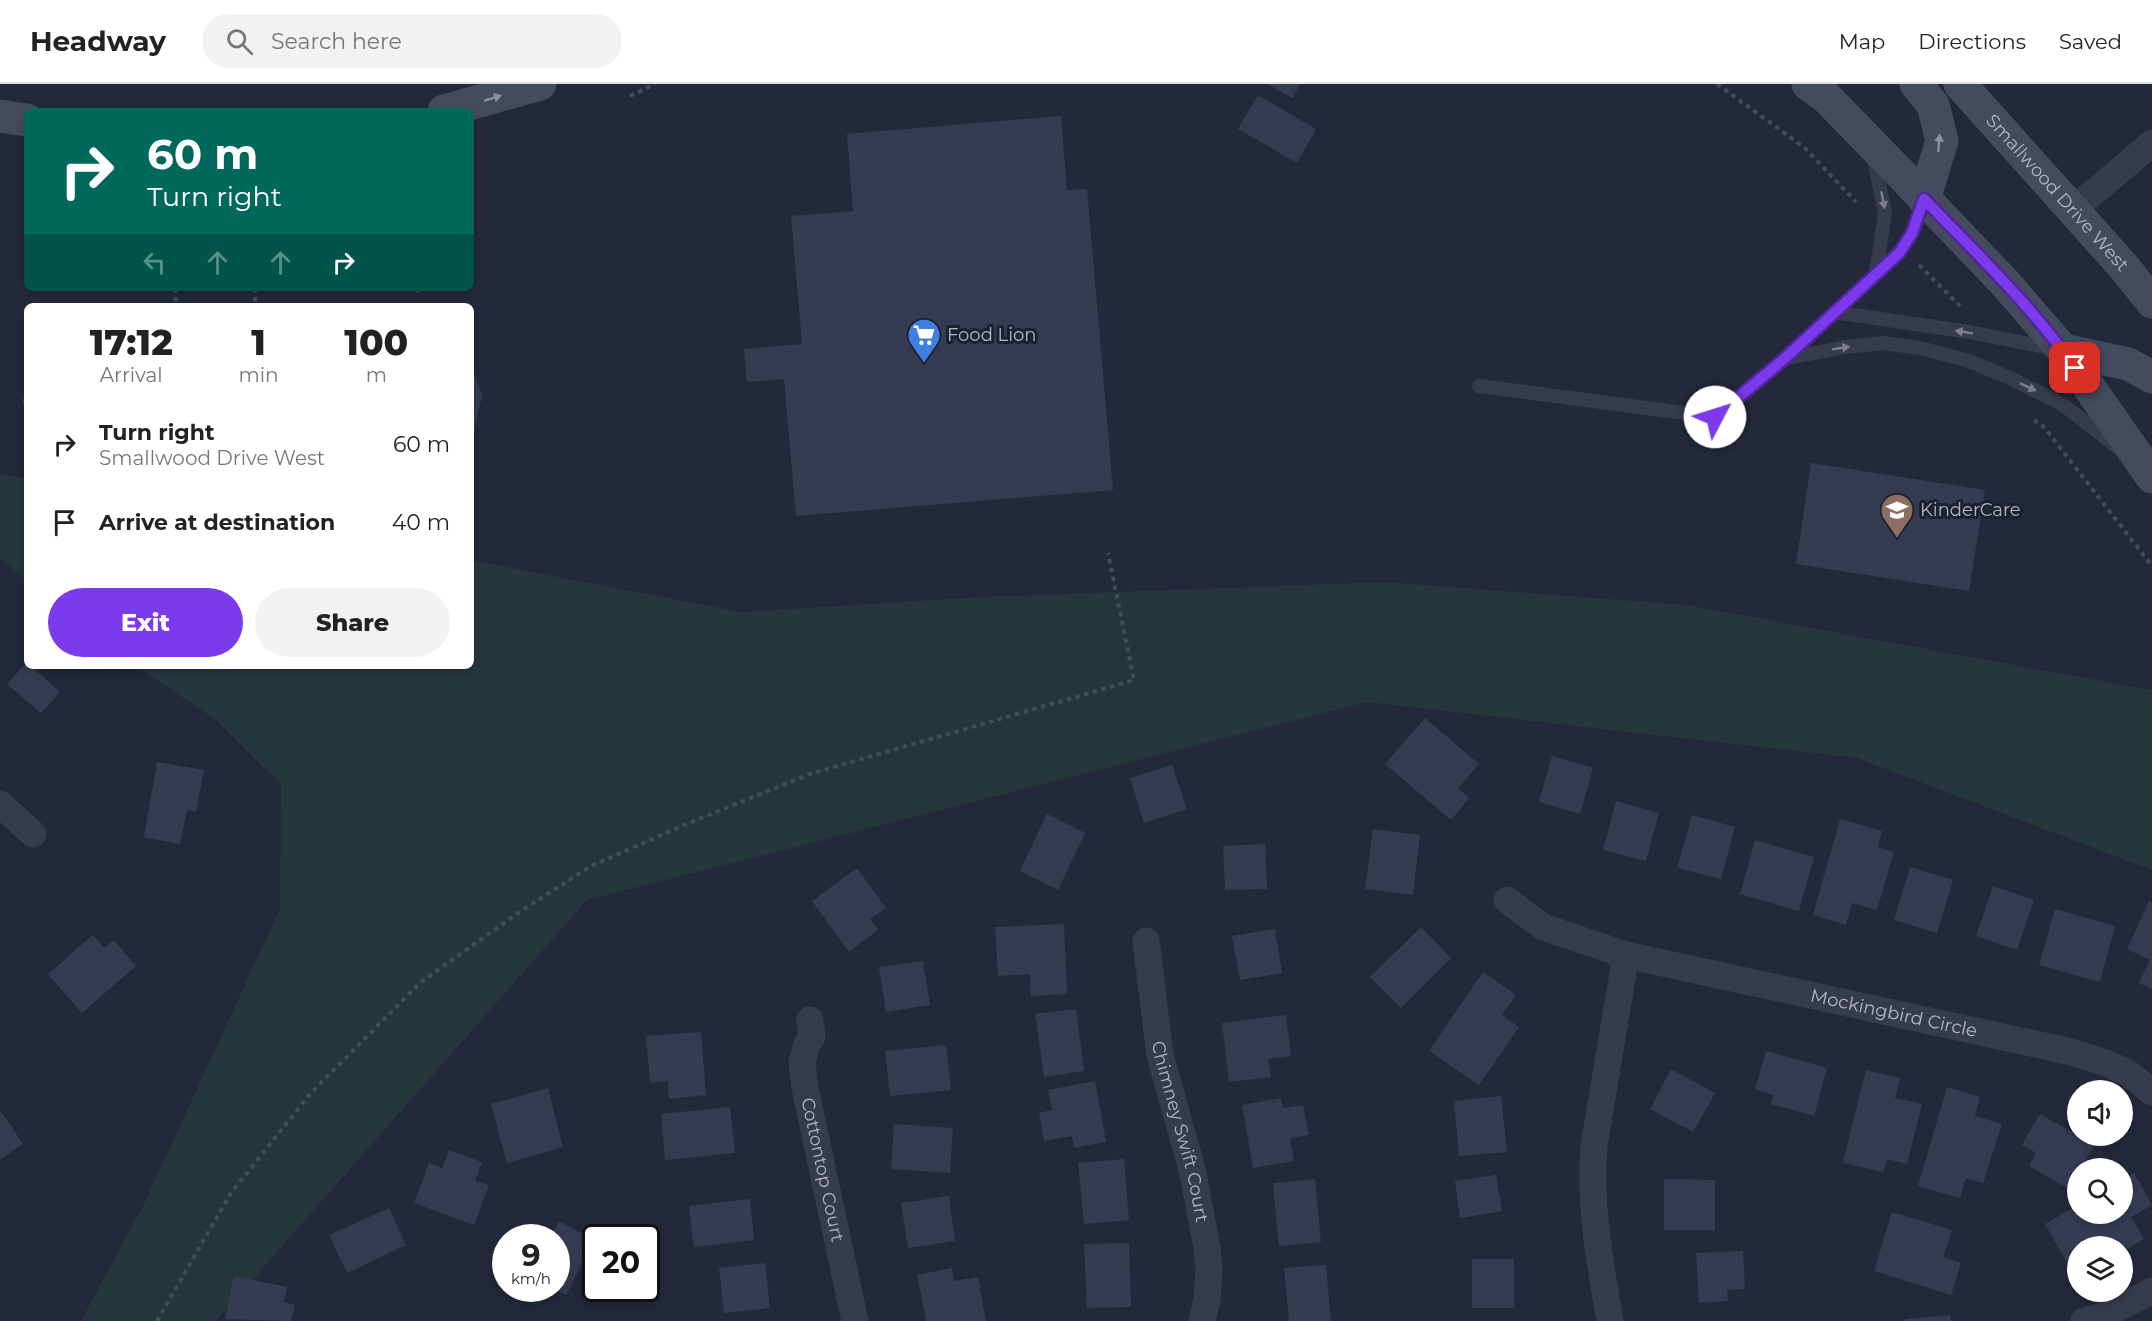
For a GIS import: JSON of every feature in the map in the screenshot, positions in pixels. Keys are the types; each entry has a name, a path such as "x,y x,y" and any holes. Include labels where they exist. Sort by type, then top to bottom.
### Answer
{"main road":[{"path":"455,108 540,84"},
{"path":"1808,84 1826,98 2005,283 2063,350 2150,474"},
{"path":"1916,84 1933,105 1942,141 1924,199"},
{"name":"Smallwood Drive West","path":"1960,84 2074,209 2152,302"},
{"path":"0,116 24,120"},
{"path":"2063,350 2128,364 2152,377"}],"street":[{"path":"2074,209 2152,144"},
{"path":"0,804 33,834"},
{"name":"Mockingbird Circle","path":"1507,900 1543,927 1626,955 2072,1052 2128,1073 2152,1092"},
{"name":"Chimney Swift Court","path":"1146,941 1160,1055 1193,1173 1207,1248 1209,1269 1207,1300 1202,1321"},
{"path":"1610,1321 1598,1245 1592,1166 1626,955"},
{"name":"Cottontop Court","path":"810,1020 812,1036 802,1062 805,1088 855,1321"},
{"path":"2084,1321 2102,1316 2152,1291"}],"lane":[{"path":"1870,143 1885,213 1876,274"},
{"path":"1479,386 1715,417 1784,359 1899,253 1912,233 1924,199"},
{"path":"1834,312 1969,332 2063,350"},
{"path":"1784,359 1845,347 1884,344 1920,348 1969,361 2062,404 2150,474"}],"path":[{"path":"630,96 655,84"},
{"path":"1718,84 1805,148 1864,209"},
{"path":"1914,260 1962,308"},
{"path":"2025,415 2044,428 2058,444 2152,566"},
{"path":"157,1321 231,1193 310,1094 421,982 521,911 591,866 810,774 1134,680 1108,553"}],"shaded area":[{"path":"0,474 24,478 24,578 0,558"},
{"path":"474,561 741,612 980,597 1386,582 1687,605 2152,690 2152,870 1857,758 1367,702 587,900 216,1321 81,1321 144,1204 280,909 281,784 216,720 140,669 474,669"}],"building":[{"path":"1268,84 1300,84 1292,98"},
{"path":"1258,95 1316,129 1297,163 1238,129"},
{"name":"Food Lion","path":"1061,116 1067,190 1087,189 1113,490 796,516 784,379 747,382 744,349 802,344 791,216 853,211 847,134"},
{"path":"474,372 482,395 474,433"},
{"path":"1811,463 1985,490 1969,591 1796,564"},
{"path":"24,665 24,669 34,669 60,692 41,713 7,684"},
{"path":"1425,718 1479,764 1458,788 1469,798 1451,820 1385,764"},
{"path":"1552,756 1593,768 1580,814 1539,802"},
{"path":"157,762 204,770 196,812 187,810 180,844 144,837"},
{"path":"1172,765 1187,809 1144,823 1130,778"},
{"path":"1616,801 1659,813 1646,861 1603,850"},
{"path":"1047,814 1085,833 1058,890 1020,871"},
{"path":"1692,815 1735,827 1721,879 1677,868"},
{"path":"1840,819 1882,831 1878,847 1894,852 1877,910 1852,903 1846,925 1813,915"},
{"path":"1373,829 1420,835 1413,895 1365,889"},
{"path":"1755,840 1814,857 1799,911 1740,894"},
{"path":"1265,844 1267,889 1225,890 1223,846"},
{"path":"1910,867 1953,880 1937,933 1894,920"},
{"path":"857,868 886,908 870,919 878,930 849,952 812,901"},
{"path":"1993,886 2034,900 2017,950 1976,936"},
{"path":"2149,901 2152,903 2152,989 2139,983 2150,960 2127,949"},
{"path":"2055,909 2115,926 2100,982 2039,965"},
{"path":"1064,924 1067,994 1031,996 1030,974 998,976 995,927"},
{"path":"1421,927 1451,958 1401,1008 1370,977"},
{"path":"1275,929 1282,973 1240,980 1232,936"},
{"path":"93,935 104,948 114,940 136,966 82,1013 48,974"},
{"path":"923,961 930,1005 886,1012 879,967"},
{"path":"1483,972 1516,995 1502,1015 1519,1027 1479,1085 1429,1051"},
{"path":"1076,1009 1084,1071 1044,1077 1035,1014"},
{"path":"1286,1015 1291,1056 1268,1059 1271,1077 1229,1082 1222,1023"},
{"path":"701,1032 706,1095 669,1099 668,1081 650,1083 646,1036"},
{"path":"946,1045 951,1090 890,1096 885,1051"},
{"path":"1766,1051 1827,1068 1814,1116 1771,1104 1773,1095 1755,1089"},
{"path":"1671,1069 1715,1093 1693,1132 1650,1109"},
{"path":"1866,1070 1900,1078 1895,1098 1922,1104 1907,1164 1887,1159 1883,1172 1843,1163"},
{"path":"1095,1081 1106,1142 1074,1148 1072,1136 1044,1141 1039,1113 1052,1110 1048,1090"},
{"path":"1947,1087 1980,1097 1975,1116 2002,1124 1983,1183 1966,1178 1960,1198 1918,1186"},
{"path":"548,1088 563,1147 507,1163 491,1104"},
{"path":"1501,1096 1507,1152 1459,1156 1454,1101"},
{"path":"1281,1098 1283,1108 1303,1105 1309,1135 1290,1138 1294,1161 1253,1168 1242,1105"},
{"path":"730,1107 735,1153 665,1160 661,1114"},
{"path":"0,1110 23,1144 0,1160"},
{"path":"2040,1114 2067,1130 2067,1146 2093,1146 2087,1158 2067,1158 2067,1188 2029,1166 2036,1153 2022,1145"},
{"path":"894,1124 953,1128 950,1173 891,1169"},
{"path":"449,1150 482,1162 475,1181 489,1185 474,1225 414,1203 429,1163 442,1168"},
{"path":"1124,1159 1129,1220 1084,1224 1078,1163"},
{"path":"2133,1174 2152,1205 2133,1216"},
{"path":"1496,1175 1502,1211 1460,1218 1455,1181"},
{"path":"1315,1179 1321,1242 1279,1246 1273,1183"},
{"path":"1664,1179 1715,1180 1715,1230 1664,1230"},
{"path":"949,1196 955,1241 908,1248 901,1203"},
{"path":"750,1199 754,1240 694,1247 689,1206"},
{"path":"389,1208 406,1245 347,1273 329,1235"},
{"path":"2067,1211 2067,1224 2133,1224 2133,1220 2144,1239 2133,1246 2133,1236 2067,1236 2066,1261 2045,1224"},
{"path":"1892,1212 1952,1230 1943,1257 1961,1263 1951,1295 1874,1271"},
{"path":"570,1227 582,1233 582,1264 570,1287"},
{"path":"1129,1243 1131,1307 1087,1308 1084,1244"},
{"path":"1743,1251 1745,1289 1727,1290 1728,1301 1699,1303 1696,1253"},
{"path":"1472,1259 1514,1259 1514,1308 1472,1308"},
{"path":"765,1263 770,1308 724,1313 719,1268"},
{"path":"1326,1265 1331,1321 1289,1321 1284,1268"},
{"path":"952,1268 954,1281 978,1277 986,1321 926,1321 917,1275"},
{"path":"234,1276 287,1287 284,1302 295,1305 291,1321 225,1319"},
{"path":"1950,1315 1951,1321 1905,1321 1905,1319"}],"place":[{"name":"Food Lion","path":"924,364"},
{"name":"KinderCare","path":"1897,539"}],"route":[{"path":"1715,417 1784,359 1899,253 1912,233 1924,199 2005,283 2063,350 2075,368"}]}
